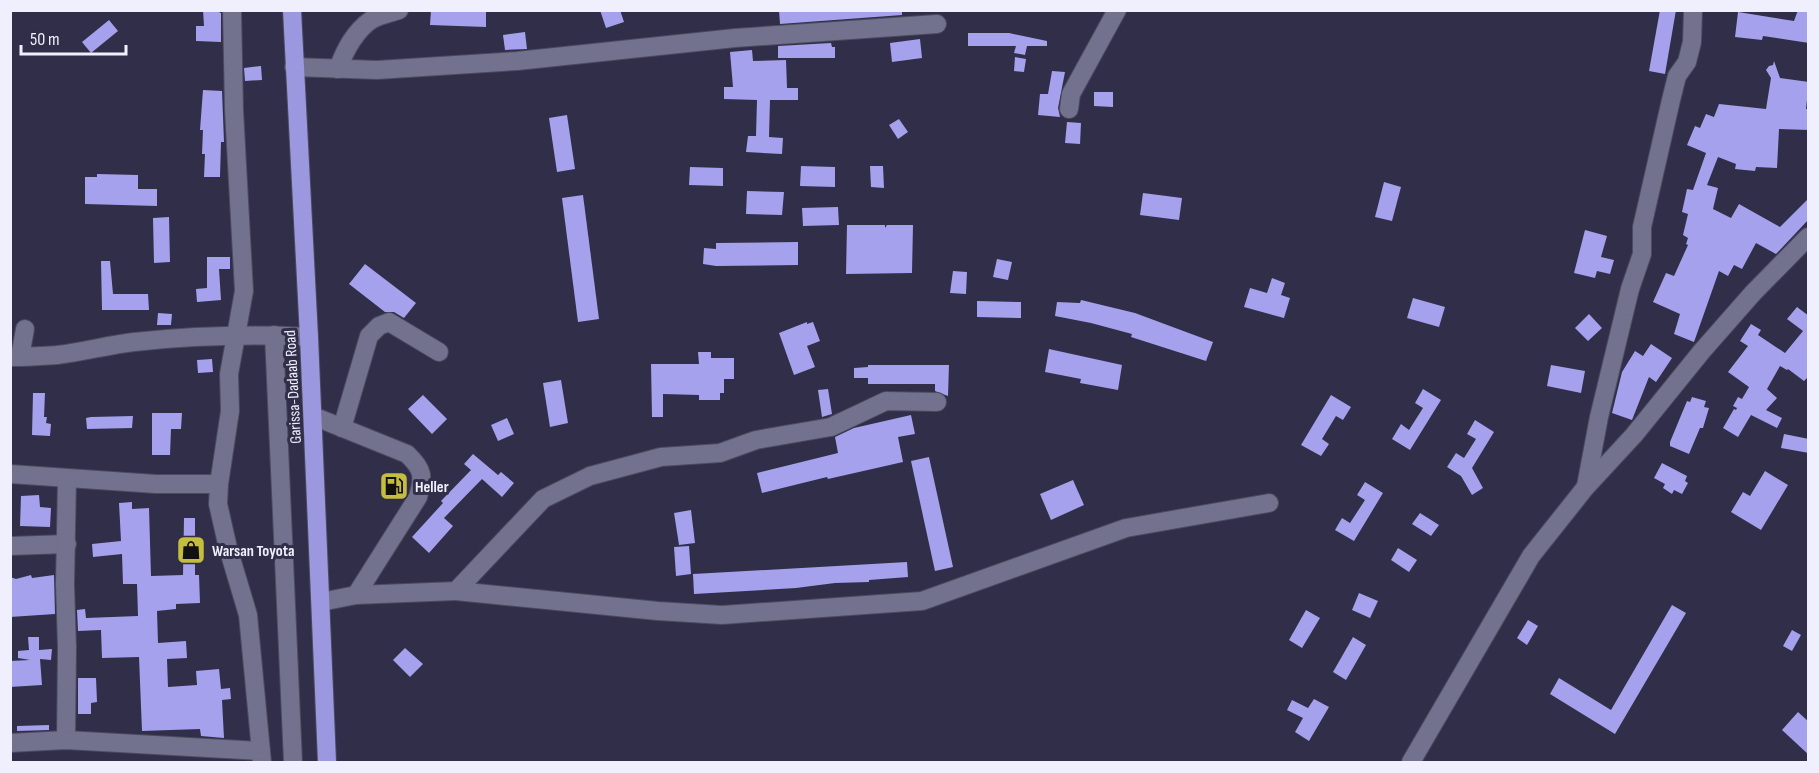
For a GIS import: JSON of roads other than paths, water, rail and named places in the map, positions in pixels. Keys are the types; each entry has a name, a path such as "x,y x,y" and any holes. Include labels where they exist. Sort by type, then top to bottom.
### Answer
{"highway":[{"name":"Garissa-Dadaab Road","path":"292,10 313,416 327,762"}],"street":[{"path":"10,743 66,740 261,757 248,615 228,548 218,504 230,411 229,374 244,291 234,122 232,10"},
{"path":"338,69 347,46 357,34 372,20 399,10"},
{"path":"1069,110 1071,94 1116,10"},
{"path":"1585,488 1599,417 1630,289 1642,254 1642,227 1671,100 1677,76 1687,62 1692,42 1694,10"},
{"path":"294,67 377,70 517,61 735,38 937,24"},
{"path":"1411,762 1531,556 1585,488 1634,435 1702,351 1753,293 1809,237"},
{"path":"342,428 369,336 378,326 389,322 439,352"},
{"path":"25,329 15,357 57,355 135,342 258,334 309,337"},
{"path":"274,335 293,762"},
{"path":"456,591 543,500 590,476 661,457 720,453 756,440 831,427 886,402 937,402"},
{"path":"313,416 407,454 416,463 423,480 418,496 356,595"},
{"path":"10,474 156,484 219,484"},
{"path":"66,740 65,584 68,478"},
{"path":"321,602 356,595 456,591 722,615 922,601 1126,528 1269,503"},
{"path":"10,546 67,544"}],"place":[{"name":"Heller","path":"394,486"},
{"name":"Warsan Toyota","path":"191,550"}]}
